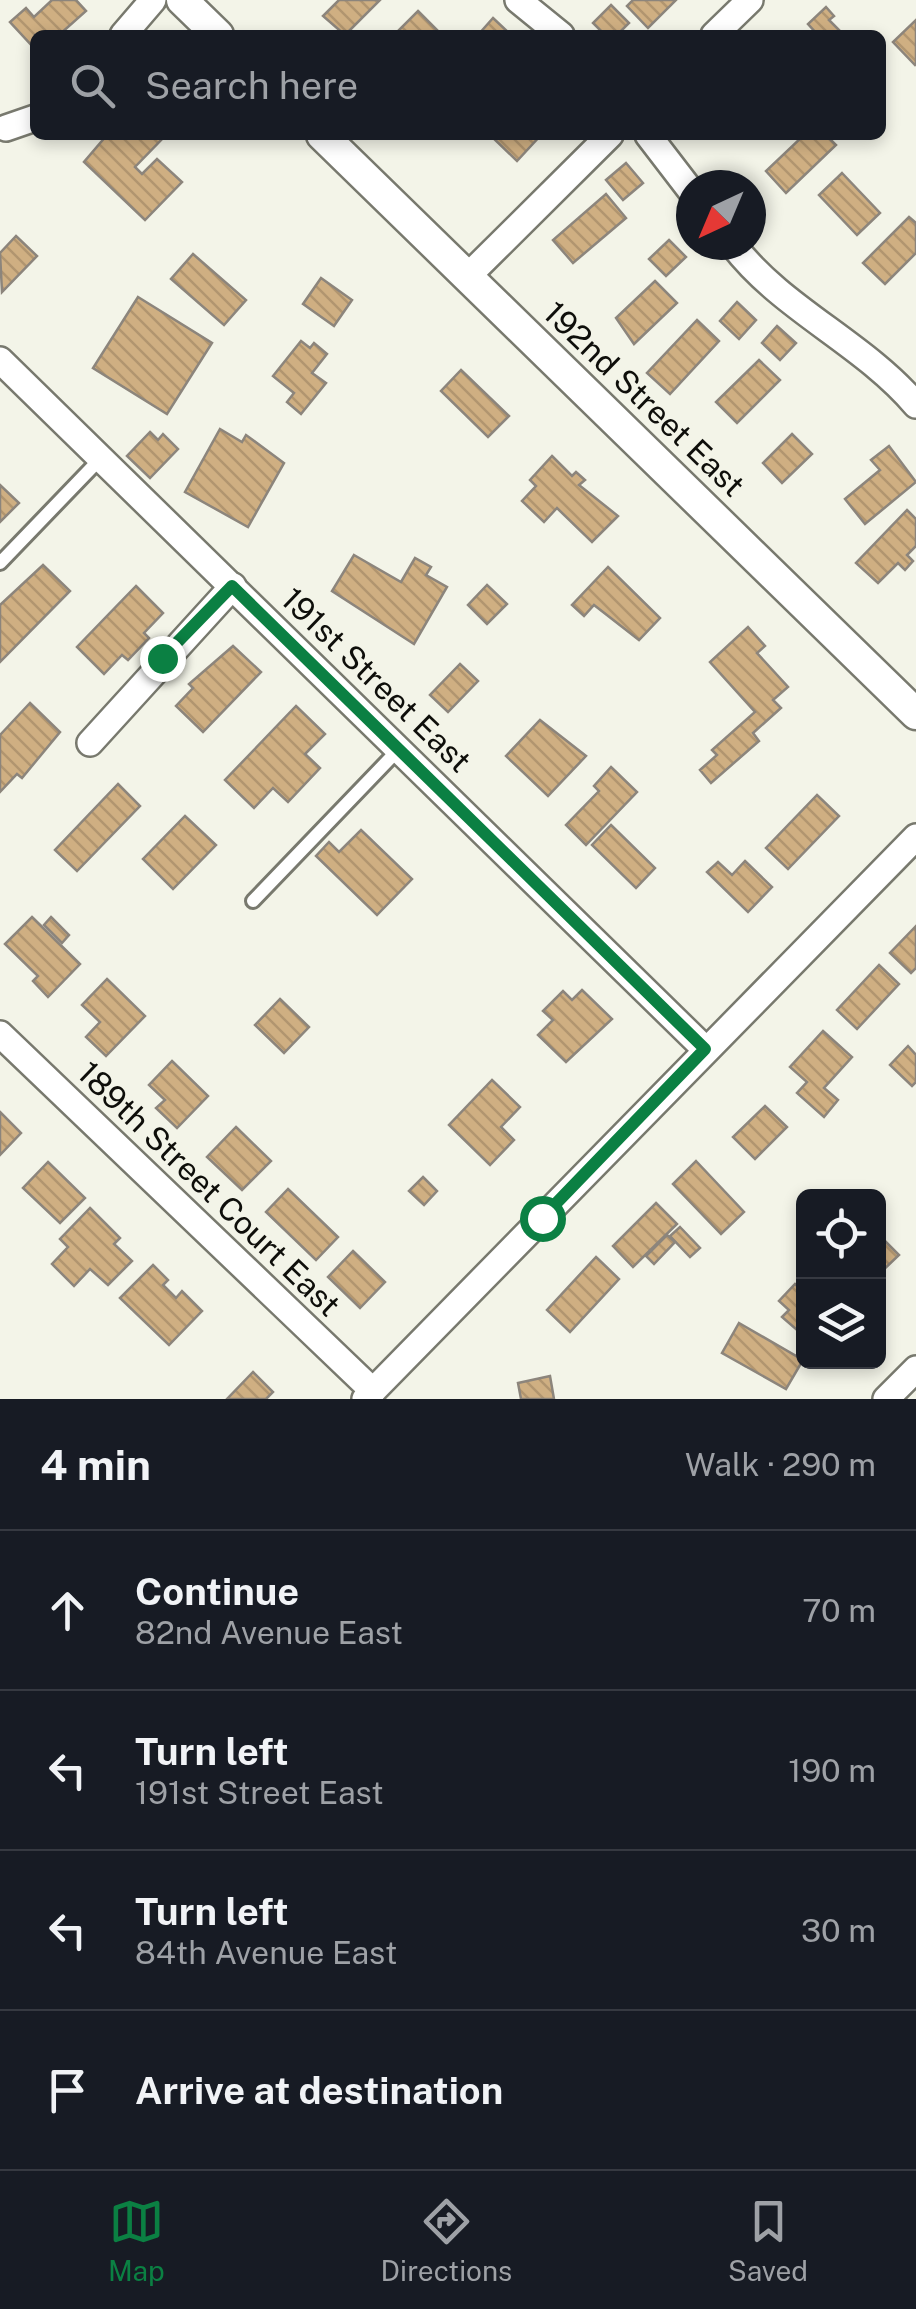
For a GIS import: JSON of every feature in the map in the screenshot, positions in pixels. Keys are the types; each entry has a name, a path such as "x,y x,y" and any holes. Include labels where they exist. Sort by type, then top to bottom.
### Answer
{"street":[{"path":"127,30 153,0"},
{"path":"182,0 213,30"},
{"path":"518,0 555,30"},
{"path":"719,30 750,0"},
{"path":"6,128 30,120"},
{"name":"192nd Street East","path":"327,140 916,714"},
{"path":"468,276 605,140"},
{"path":"652,140 676,171"},
{"path":"746,260 768,286 840,334 895,380 916,405"},
{"name":"191st Street East","path":"0,360 705,1049"},
{"path":"90,743 232,586"},
{"path":"369,1395 916,836"},
{"name":"189th Street Court East","path":"0,1034 369,1395"},
{"path":"886,1399 916,1369"}],"lane":[{"path":"0,563 102,458"},
{"path":"253,900 400,748"}],"building":[{"path":"52,0 76,0 86,11 65,30 30,30 30,44 10,22 26,8 34,17"},
{"path":"339,0 380,0 350,30 339,30 323,16"},
{"path":"633,0 676,0 648,28 627,6"},
{"path":"611,5 629,23 622,30 600,30 593,23"},
{"path":"826,7 834,16 829,20 839,30 813,30 808,24"},
{"path":"418,11 437,30 399,30"},
{"path":"493,18 506,30 482,30"},
{"path":"916,20 916,64 915,65 893,42"},
{"path":"103,140 161,140 135,167 142,174 157,159 182,182 145,220 84,162"},
{"path":"495,140 536,140 517,161"},
{"path":"799,140 831,140 836,145 786,193 766,171"},
{"path":"626,163 643,183 623,200 606,180"},
{"path":"842,173 880,213 857,235 819,195"},
{"path":"606,194 626,218 573,263 553,240"},
{"path":"909,217 916,223 916,253 885,284 863,263"},
{"path":"16,236 37,256 2,292 0,253"},
{"path":"669,240 676,247 676,260 683,260 666,276 649,259"},
{"path":"193,254 246,300 224,325 171,279"},
{"path":"321,278 352,300 334,326 303,304"},
{"path":"655,281 677,303 634,344 616,318"},
{"path":"138,297 212,343 167,414 93,368"},
{"path":"737,302 756,320 739,339 720,321"},
{"path":"697,320 719,341 670,394 647,373"},
{"path":"777,326 796,343 780,360 762,343"},
{"path":"301,341 310,348 314,343 327,354 312,373 326,383 301,414 287,402 294,393 273,376"},
{"path":"759,360 780,380 737,423 716,402"},
{"path":"461,370 509,416 488,437 441,391"},
{"path":"220,429 242,442 246,435 284,463 248,527 185,492"},
{"path":"150,432 158,440 163,434 178,449 150,478 127,456"},
{"path":"792,434 812,454 782,483 763,463"},
{"path":"889,446 916,482 865,524 845,499 880,470 871,460"},
{"path":"552,456 572,476 576,472 585,480 579,485 618,516 592,542 557,508 544,522 522,501 536,486 530,480"},
{"path":"0,485 19,503 0,522"},
{"path":"907,510 916,519 916,546 907,555 913,561 905,570 898,563 878,583 856,563"},
{"path":"354,555 401,582 415,558 431,567 426,575 447,587 414,644 332,591"},
{"path":"43,565 70,591 0,662 0,605"},
{"path":"608,567 660,618 639,640 594,605 584,616 572,605"},
{"path":"487,585 507,604 487,624 468,605"},
{"path":"136,586 163,613 144,633 149,638 128,660 122,655 104,674 77,647"},
{"path":"748,627 765,646 757,653 788,687 773,700 781,708 753,733 759,741 711,783 700,770 717,755 712,750 755,712 710,662"},
{"path":"233,646 261,672 203,732 176,706 193,688 189,684"},
{"path":"460,664 478,681 448,712 430,695"},
{"path":"30,703 60,732 22,778 17,774 0,792 0,735"},
{"path":"296,706 325,734 305,754 320,768 288,802 273,788 254,808 225,780"},
{"path":"540,720 586,756 548,796 506,756"},
{"path":"611,767 637,792 586,845 566,825 599,791 594,786"},
{"path":"118,784 140,806 77,871 55,850"},
{"path":"817,795 839,816 788,869 766,848"},
{"path":"185,816 216,845 173,889 143,859"},
{"path":"611,825 655,868 636,888 592,845"},
{"path":"361,830 412,879 377,915 316,856 329,842 339,852"},
{"path":"745,861 772,887 748,912 707,872 718,862 732,875"},
{"path":"32,917 80,964 48,997 33,981 38,976 5,944"},
{"path":"51,917 69,935 62,943 44,925"},
{"path":"916,926 916,968 911,973 890,953"},
{"path":"879,965 899,984 857,1029 837,1010"},
{"path":"107,979 145,1016 106,1056 86,1037 100,1022 82,1005"},
{"path":"582,990 612,1019 566,1062 538,1035 553,1020 543,1011 563,991 572,1000"},
{"path":"280,999 309,1027 284,1053 255,1025"},
{"path":"823,1031 852,1057 824,1088 838,1100 824,1117 797,1093 807,1082 790,1067"},
{"path":"908,1046 916,1055 916,1082 912,1086 890,1065"},
{"path":"172,1061 208,1096 177,1128 156,1108 165,1100 149,1085"},
{"path":"492,1080 520,1107 501,1127 514,1140 490,1165 449,1125"},
{"path":"765,1106 787,1127 755,1159 733,1137"},
{"path":"0,1112 21,1133 0,1155"},
{"path":"236,1127 271,1161 242,1190 207,1157"},
{"path":"696,1161 744,1212 721,1234 673,1184"},
{"path":"48,1162 85,1198 60,1223 23,1188"},
{"path":"423,1177 437,1191 424,1205 409,1191"},
{"path":"288,1189 338,1237 316,1260 266,1212"},
{"path":"656,1203 677,1224 633,1267 613,1246"},
{"path":"90,1208 120,1238 114,1244 132,1261 108,1285 90,1269 74,1286 52,1264 68,1247 60,1239"},
{"path":"680,1227 700,1248 690,1257 670,1236"},
{"path":"667,1235 675,1242 654,1264 646,1256"},
{"path":"886,1242 899,1255 886,1267"},
{"path":"353,1251 385,1282 360,1308 328,1277"},
{"path":"596,1257 619,1279 570,1332 547,1310"},
{"path":"153,1265 168,1280 163,1285 176,1298 182,1291 202,1311 169,1345 120,1298"},
{"path":"796,1285 796,1329 782,1317 789,1310 779,1301"},
{"path":"739,1323 796,1356 798,1369 786,1389 722,1353"},
{"path":"253,1372 273,1392 266,1399 227,1399"},
{"path":"550,1376 554,1399 521,1399 518,1383"}],"route":[{"path":"162,658 232,586 527,870 705,1049 542,1218"}]}
